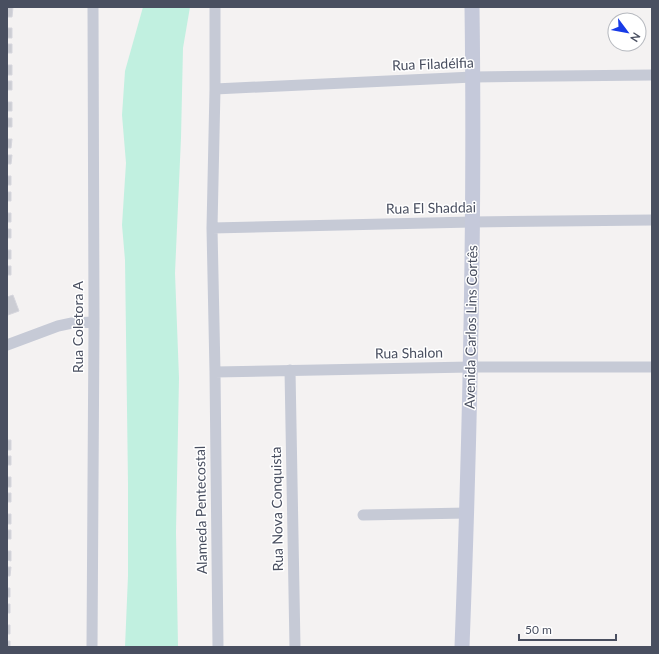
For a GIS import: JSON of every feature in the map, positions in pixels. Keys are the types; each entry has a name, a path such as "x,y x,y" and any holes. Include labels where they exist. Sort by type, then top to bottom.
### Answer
{"street":[{"name":"Rua Coletora A","path":"92,7 94,322 92,647"},
{"name":"Alameda Pentecostal","path":"215,7 212,228 218,647"},
{"name":"Avenida Carlos Lins Cortês","path":"462,647 470,367 473,77 472,7"},
{"name":"Rua Filadélfia","path":"215,89 473,77 652,75"},
{"name":"Rua El Shaddai","path":"212,228 472,222 652,220"},
{"path":"7,345 58,326 72,323 94,322"},
{"name":"Rua Shalon","path":"215,372 470,367 652,367"},
{"name":"Rua Nova Conquista","path":"290,370 295,647"},
{"path":"363,515 467,513"}],"green space":[{"path":"143,7 190,7 183,48 175,273 179,378 176,532 178,647 125,647 128,576 128,484 125,260 122,225 126,163 122,115 125,71"}],"building":[{"path":"7,7 13,7 12,17 7,17"},
{"path":"7,28 12,28 12,38 7,38"},
{"path":"7,44 12,44 12,53 7,53"},
{"path":"7,65 12,65 12,75 7,75"},
{"path":"7,81 12,81 12,90 7,90"},
{"path":"7,102 12,102 12,111 7,111"},
{"path":"7,118 12,118 12,127 7,127"},
{"path":"7,139 12,139 11,148 7,148"},
{"path":"7,155 12,155 11,164 7,164"},
{"path":"7,176 11,176 11,185 7,185"},
{"path":"7,192 11,192 11,201 7,201"},
{"path":"7,213 11,213 11,222 7,222"},
{"path":"7,229 11,229 11,238 7,238"},
{"path":"7,250 11,250 11,259 7,259"},
{"path":"7,266 11,266 11,275 7,275"},
{"path":"13,295 19,311 8,315 7,297"},
{"path":"7,440 11,440 11,450 7,450"},
{"path":"7,456 11,456 11,465 7,465"},
{"path":"7,477 11,477 11,487 7,487"},
{"path":"7,493 11,493 11,502 7,502"},
{"path":"7,514 11,514 11,524 7,524"},
{"path":"7,530 11,530 11,539 7,539"},
{"path":"7,551 11,551 11,561 7,560"},
{"path":"7,567 11,567 10,576 7,576"},
{"path":"7,588 10,588 10,597 7,597"},
{"path":"7,604 10,604 10,613 7,613"},
{"path":"7,625 10,625 10,634 7,634"},
{"path":"7,641 10,641 10,647 7,647"}]}
